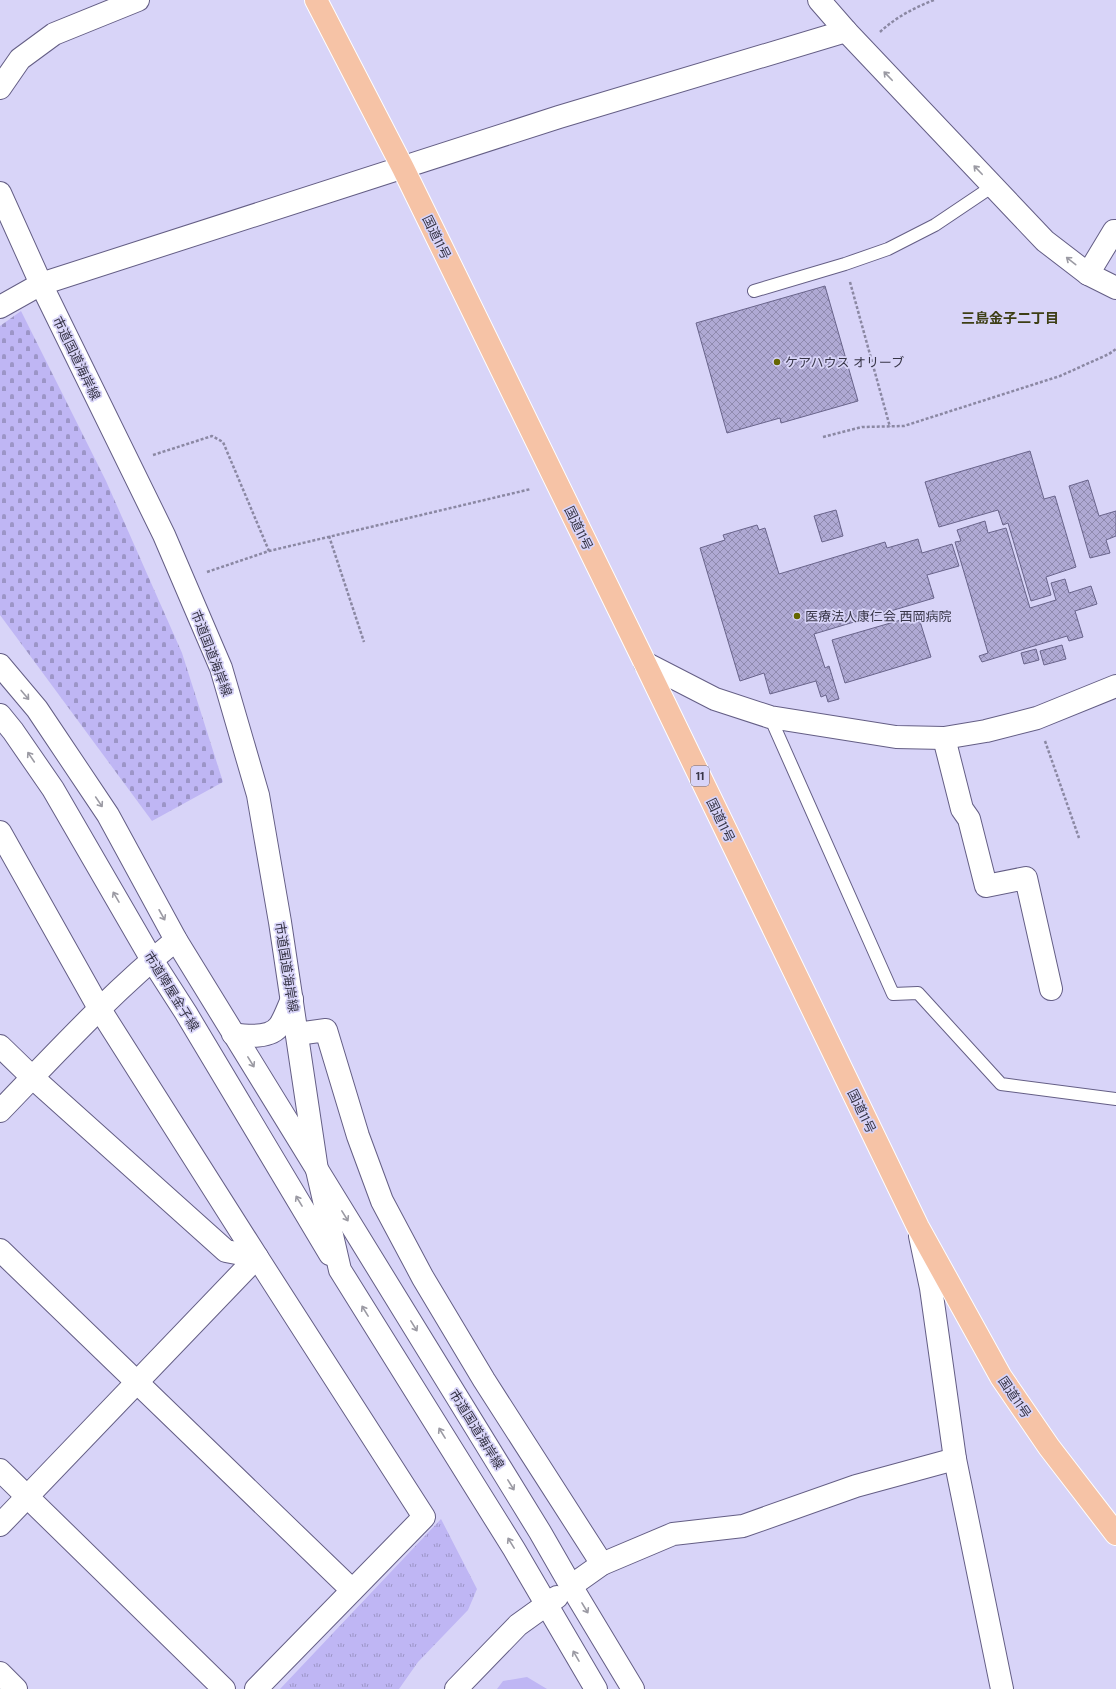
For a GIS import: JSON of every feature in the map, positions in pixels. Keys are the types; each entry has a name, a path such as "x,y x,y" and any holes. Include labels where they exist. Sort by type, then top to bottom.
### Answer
{"highway":[{"name":"国道11号","path":"316,0 403,168 918,1227 1001,1377 1049,1447 1116,1534"}],"street":[{"path":"0,88 20,59 54,34 138,0"},
{"path":"819,0 846,31 1045,241 1088,274 1116,288"},
{"path":"0,307 41,284 559,117 846,31"},
{"name":"市道国道海岸線","path":"0,194 41,284 164,535 221,668 258,795 292,999 296,1034 318,1170 340,1270 514,1549 596,1689"},
{"path":"1088,274 1114,231 1116,231"},
{"path":"645,663 715,699 770,717 896,737 944,738 986,731 1037,718 1116,686"},
{"path":"0,665 36,709 108,816 176,940 318,1170"},
{"name":"市道陣屋金子線","path":"0,715 13,731 53,789 152,960 186,1013 340,1270"},
{"path":"944,738 962,809 969,819 986,886 1026,878 1051,989"},
{"path":"0,832 99,1008 424,1517 256,1689"},
{"path":"0,1111 99,1008 176,940"},
{"path":"233,1034 250,1037 267,1034 279,1027 292,999"},
{"path":"296,1034 326,1030 358,1136 382,1201 423,1278 484,1380 602,1564"},
{"path":"0,1046 32,1077 226,1251 257,1257"},
{"name":"市道国道海岸線","path":"318,1170 540,1532 633,1689"},
{"path":"918,1227 931,1288 955,1459 1002,1689"},
{"path":"0,1250 352,1590"},
{"path":"0,1525 138,1383 257,1257"},
{"path":"456,1689 518,1625 602,1564 673,1534 743,1526 856,1486 955,1459"},
{"path":"0,1470 224,1689"},
{"path":"0,1673 16,1689"}],"lane":[{"path":"754,291 888,250 935,225 993,186"},
{"path":"770,717 893,994 918,993 1001,1084 1116,1100"}],"path":[{"path":"862,48 888,24 909,10 934,0"},
{"path":"845,264 890,426"},
{"path":"823,436 862,427 904,426 1060,376 1109,354 1116,349"},
{"path":"129,463 212,436 223,442 269,551"},
{"path":"183,580 269,551 557,483"},
{"path":"328,536 364,642"},
{"path":"1037,718 1079,838"}],"green space":[{"path":"21,311 106,481 182,653 223,782 152,821 0,615 0,326"},
{"path":"441,1519 477,1589 468,1610 418,1662 399,1689 280,1689"},
{"path":"527,1677 547,1689 497,1689 503,1681"}],"building":[{"name":"ケアハウス オリーブ","path":"825,286 858,401 781,423 780,418 727,433 696,323"},
{"path":"1030,451 1044,499 1055,496 1076,567 1046,577 1051,595 1031,601 1008,523 1003,525 998,510 939,527 925,482"},
{"path":"1088,480 1099,516 1116,511 1116,536 1106,540 1110,553 1090,558 1069,486"},
{"path":"836,510 843,536 822,542 814,516"},
{"path":"985,521 988,533 1006,528 1030,608 1056,600 1051,583 1065,579 1069,593 1091,586 1097,604 1075,611 1083,637 1069,641 1067,636 982,662 979,656 988,653 955,542 961,541 957,530"},
{"name":"医療法人康仁会 西岡病院","path":"757,525 759,530 765,528 779,574 885,542 887,548 918,539 922,553 952,544 959,566 927,575 934,598 814,634 825,668 829,666 839,699 828,702 826,695 821,697 816,681 770,694 764,673 740,681 700,548 725,540 723,535"},
{"path":"918,615 931,657 845,683 832,640"},
{"path":"1062,645 1066,659 1044,665 1040,651"},
{"path":"1036,649 1039,660 1024,664 1021,653"}],"place":[{"name":"ケアハウス オリーブ","path":"777,362"},
{"name":"医療法人康仁会 西岡病院","path":"797,616"}],"district":[{"name":"三島金子二丁目","path":"1010,318"}]}
